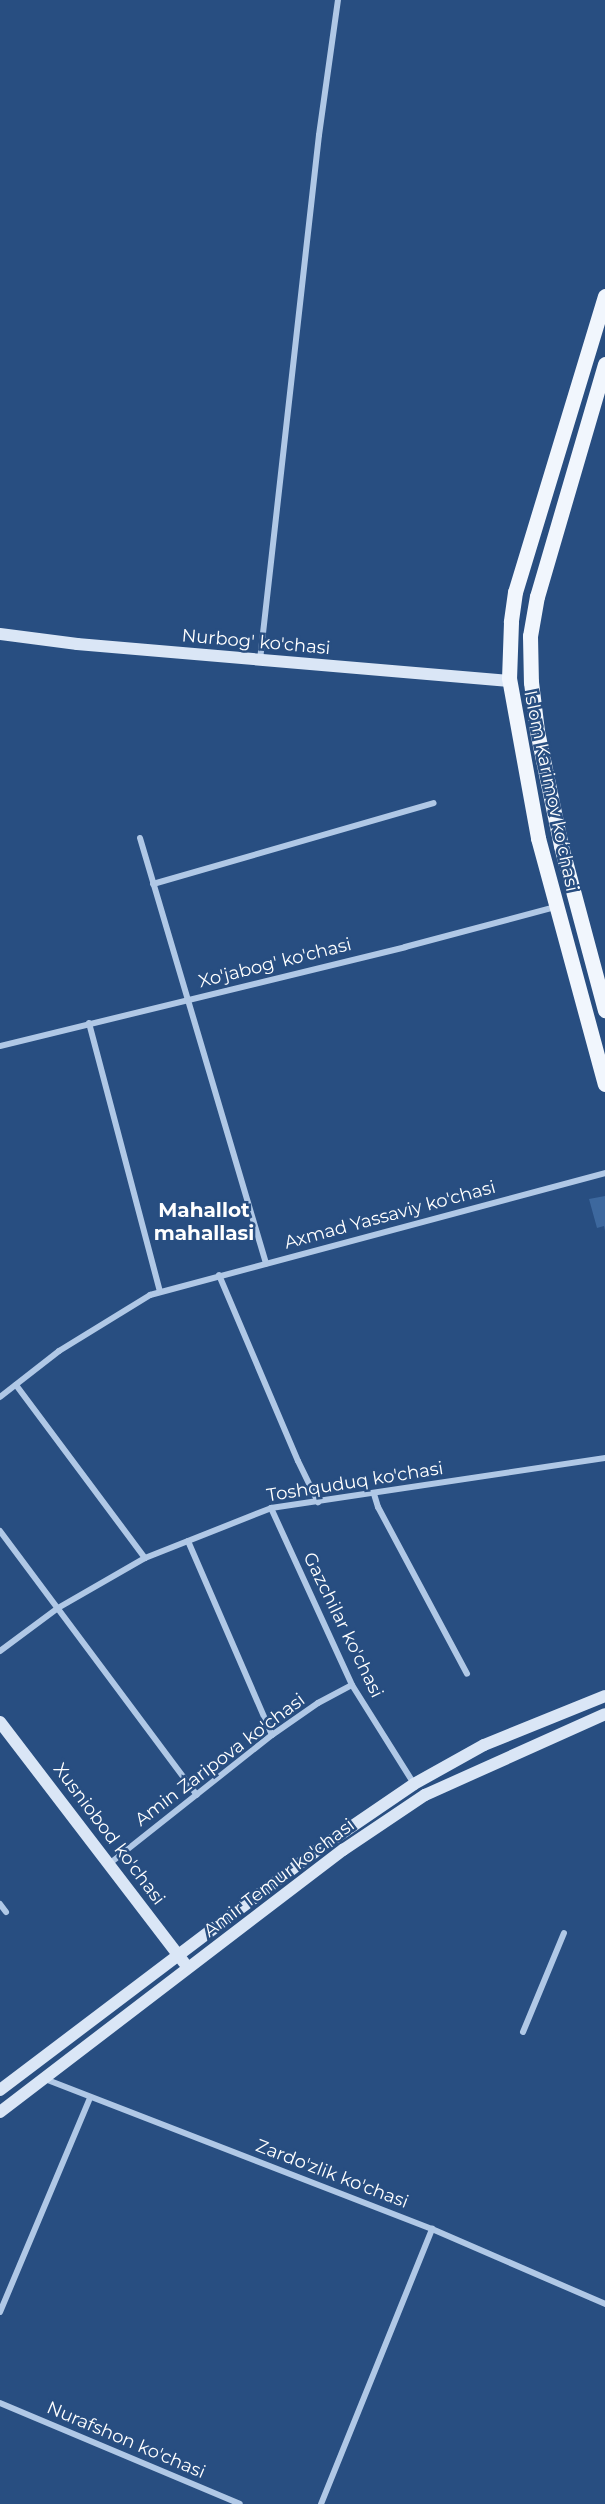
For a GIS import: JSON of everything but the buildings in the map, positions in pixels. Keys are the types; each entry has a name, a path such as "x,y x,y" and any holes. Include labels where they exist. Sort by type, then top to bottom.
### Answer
{"main road":[{"name":"Islom Karimov ko‘chasi","path":"605,296 515,592 511,622 509,681 542,851 605,1084"},
{"name":"Islom Karimov ko‘chasi","path":"605,364 537,596 530,636 531,682 537,731 561,846 599,966 605,1010"},
{"name":"Nurbog' ko'chasi","path":"0,634 77,644 509,681"},
{"path":"542,851 554,854 561,846"},
{"name":"Amir Temur ko'chasi","path":"0,2090 180,1957 313,1853 414,1784 484,1745 605,1696"},
{"name":"Amir Temur ko'chasi","path":"0,2112 343,1850 425,1795 605,1714"},
{"name":"Xusniobod ko'chasi","path":"0,1722 189,1969"}],"street":[{"path":"260,660 319,135 338,0"},
{"path":"153,884 434,802"},
{"path":"140,838 266,1264"},
{"name":"Xo'jabog' ko'chasi","path":"0,1046 556,907"},
{"path":"89,1023 160,1292"},
{"name":"Axmad Yassaviy ko'chasi","path":"0,1397 59,1351 150,1295 605,1173"},
{"path":"219,1275 298,1461 318,1502"},
{"path":"16,1385 145,1558"},
{"name":"Toshquduq ko'chasi","path":"0,1651 58,1608 145,1558 271,1508 605,1458"},
{"path":"374,1494 378,1507 467,1674"},
{"name":"Gazchilar ko'chasi","path":"271,1508 352,1685 414,1784"},
{"path":"0,1531 197,1795"},
{"path":"188,1541 272,1735"},
{"name":"Amin Zaripova ko'chasi","path":"109,1864 272,1735 318,1703 352,1685"},
{"path":"0,1904 6,1912"},
{"path":"523,2032 564,1933"},
{"name":"Zardo'zlik ko'chasi","path":"45,2079 432,2229 605,2304"},
{"path":"0,2312 90,2098"},
{"path":"321,2504 432,2229"},
{"name":"Nurafshon ko'chasi","path":"0,2403 240,2504"}],"shaded area":[{"path":"605,1196 605,1231 604,1226 597,1228 589,1199"}],"district":[{"name":"Mahallot mahallasi","path":"204,1222"}]}
